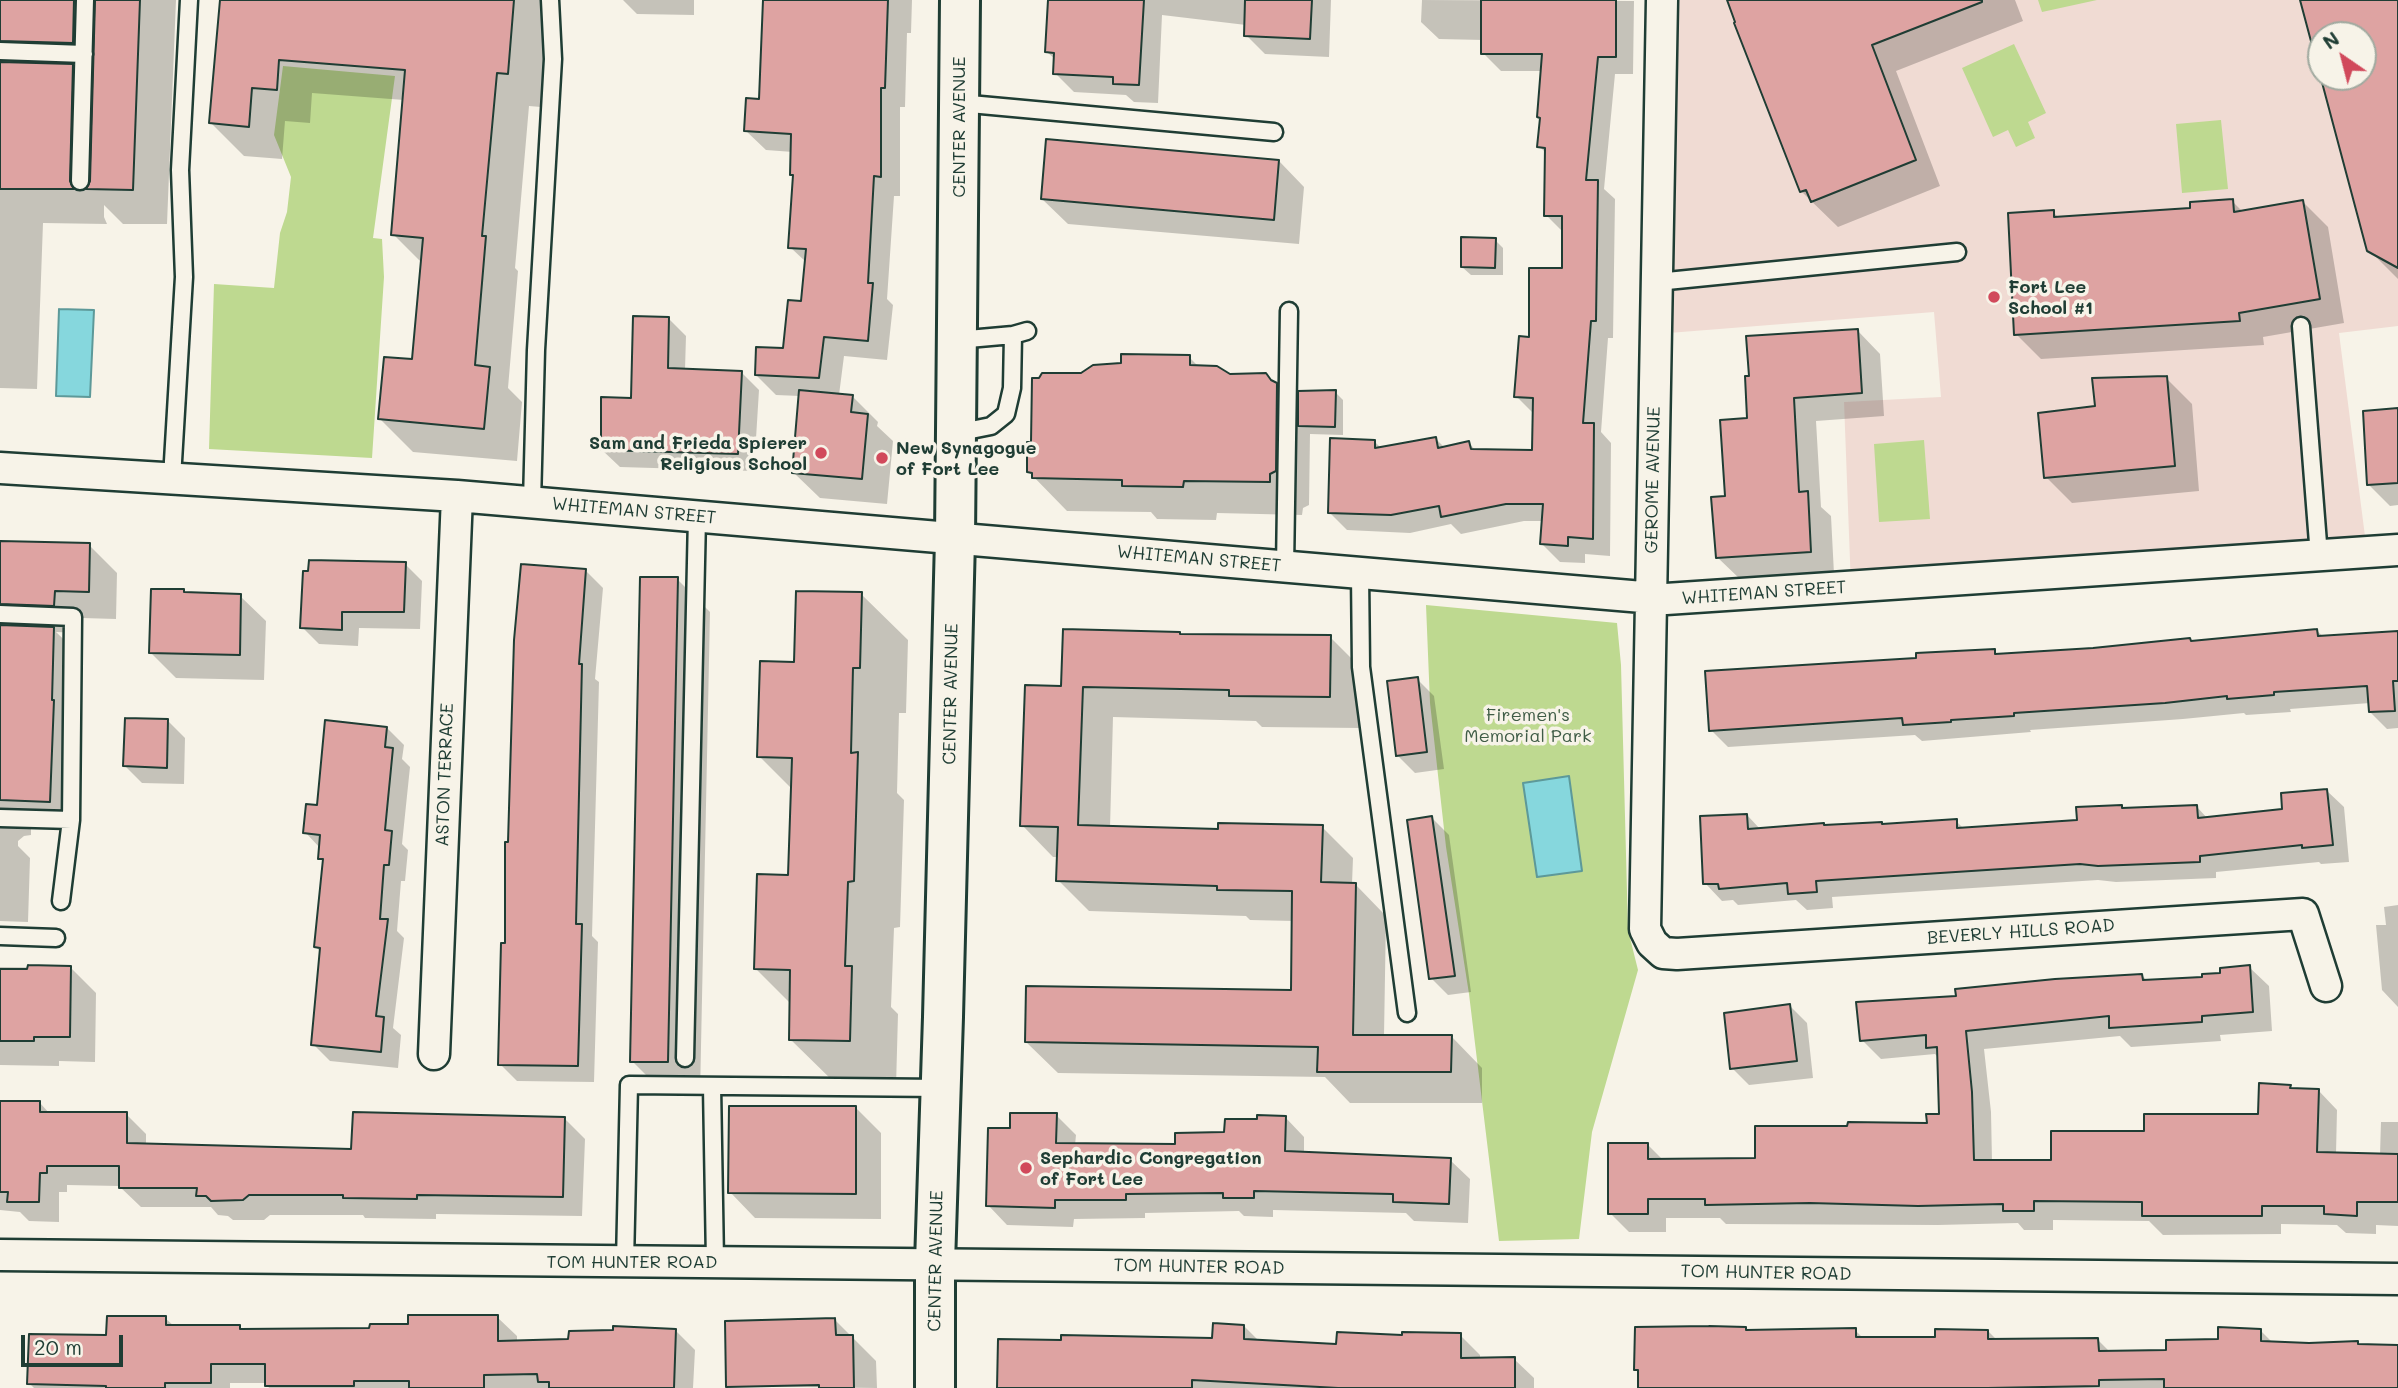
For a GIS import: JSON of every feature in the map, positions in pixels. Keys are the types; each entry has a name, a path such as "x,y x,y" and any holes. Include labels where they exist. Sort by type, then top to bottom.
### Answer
{"main road":[{"name":"CENTER AVENUE","path":"935,1388 934,1263 955,539 960,0"}],"street":[{"name":"GEROME AVENUE","path":"1662,0 1644,929 1651,943 1663,953"},
{"name":"WHITEMAN STREET","path":"0,468 457,496 1651,598 1692,598 2398,550"},
{"name":"ASTON TERRACE","path":"434,1054 457,496"},
{"name":"BEVERLY HILLS ROAD","path":"1663,953 2303,914 2326,986"},
{"name":"TOM HUNTER ROAD","path":"0,1255 2398,1279"}],"lane":[{"path":"80,181 85,0"},
{"path":"172,478 184,277 180,170 189,0"},
{"path":"532,502 536,350 553,59 550,0"},
{"path":"0,51 84,54"},
{"path":"959,103 1274,132"},
{"path":"1657,282 1958,252"},
{"path":"1285,567 1289,311"},
{"path":"2301,326 2319,556"},
{"path":"956,433 991,426 1006,414 1020,333 957,340"},
{"path":"685,1058 697,517"},
{"path":"1360,573 1361,667 1407,1013"},
{"path":"0,614 73,617 71,820 61,901"},
{"path":"0,818 71,820"},
{"path":"0,936 56,938"},
{"path":"625,1262 629,1085 941,1088"},
{"path":"712,1086 715,1262"}],"shaded area":[{"name":"Fort Lee School #1","path":"1662,0 2398,0 2398,326 2339,333 2367,552 1851,587 1844,402 1941,397 1934,312 1656,334"}],"green space":[{"path":"2038,0 2097,0 2042,12"},
{"path":"2014,44 2046,113 2028,122 2035,138 2016,147 2008,130 1993,137 1962,68"},
{"path":"283,66 395,76 373,238 382,239 384,277 372,458 209,449 214,284 274,288 280,233 287,212 291,177 274,135"},
{"path":"2221,120 2228,189 2182,193 2176,124"},
{"path":"1924,440 1930,519 1879,522 1874,444"},
{"name":"Firemen's Memorial Park","path":"1426,605 1617,623 1621,665 1628,930 1638,970 1592,1132 1579,1239 1499,1241 1469,994 1446,847 1430,703"}],"water":[{"path":"59,309 94,310 90,397 56,396"},
{"path":"1569,776 1582,871 1537,877 1523,783"}],"building":[{"path":"0,0 74,0 73,43 0,41"},
{"path":"95,0 140,0 133,190 86,189 90,181"},
{"path":"220,0 514,0 508,74 497,73 482,236 486,236 475,365 490,367 484,429 378,419 384,357 412,359 423,238 391,235 405,70 279,60 277,90 252,88 249,127 209,123"},
{"path":"763,0 888,0 885,88 881,88 881,177 874,176 868,283 873,283 868,341 824,337 819,378 755,375 756,347 783,348 788,300 801,301 806,249 788,248 793,175 790,175 791,134 744,131 746,98 759,99"},
{"path":"1048,0 1144,0 1139,85 1113,84 1113,77 1053,74 1054,53 1045,52"},
{"path":"1245,0 1312,0 1310,39 1244,36"},
{"path":"1481,0 1616,0 1616,57 1598,57 1586,180 1598,180 1596,321 1591,321 1583,423 1594,423 1593,539 1568,537 1568,546 1540,544 1543,504 1506,504 1441,517 1439,506 1391,515 1328,513 1330,438 1375,440 1375,448 1436,437 1438,448 1469,441 1471,449 1532,450 1533,398 1514,397 1519,336 1529,337 1529,268 1562,268 1562,216 1544,216 1545,148 1537,147 1542,54 1481,54"},
{"path":"1727,0 1982,2 1872,45 1916,160 1811,202 1806,190 1800,192"},
{"path":"2300,0 2398,0 2398,268 2367,251 2324,91 2377,91 2377,21 2307,21 2307,26"},
{"path":"0,62 73,64 70,181 74,189 0,189"},
{"path":"1046,139 1279,160 1274,220 1041,199"},
{"path":"2233,199 2234,212 2303,200 2320,299 2239,313 2240,321 2014,335 2008,213 2054,210 2054,217 2190,208 2190,202"},
{"path":"1461,237 1496,238 1495,268 1461,267"},
{"path":"633,316 669,317 668,368 742,371 738,454 601,450 601,397 631,398"},
{"path":"1858,329 1862,393 1794,398 1799,492 1808,491 1811,552 1716,558 1711,497 1725,496 1720,420 1747,418 1745,376 1749,376 1746,336"},
{"path":"1121,354 1190,355 1190,365 1217,366 1230,374 1266,373 1277,383 1276,471 1270,474 1270,482 1184,481 1183,487 1122,486 1122,480 1032,478 1032,473 1027,472 1027,442 1031,442 1032,378 1039,378 1042,373 1081,373 1093,365 1121,363"},
{"path":"2167,376 2175,466 2044,478 2038,413 2095,406 2092,378"},
{"path":"799,390 853,395 851,412 868,414 862,479 792,473"},
{"path":"1336,390 1335,427 1298,426 1298,391"},
{"path":"2398,408 2398,483 2367,485 2363,411"},
{"path":"0,541 90,543 89,592 55,591 54,606 0,604"},
{"path":"309,560 406,562 404,612 342,612 342,630 300,628 303,571 308,571"},
{"path":"521,564 586,569 579,664 582,664 576,924 582,924 578,1066 498,1065 501,943 505,943 505,842 508,842 514,640"},
{"path":"640,577 678,577 668,1062 630,1062"},
{"path":"151,589 241,594 240,655 149,653"},
{"path":"796,591 862,592 860,668 853,668 851,753 858,752 854,881 848,882 845,966 852,966 850,1041 789,1040 790,970 754,969 757,874 788,875 792,758 757,757 760,661 794,662"},
{"path":"0,625 54,627 50,802 0,800"},
{"path":"1063,629 1180,634 1331,635 1330,697 1229,696 1229,690 1083,687 1078,825 1218,829 1218,823 1323,825 1321,882 1356,883 1353,1035 1452,1035 1451,1072 1317,1072 1318,1047 1025,1042 1026,986 1291,990 1292,891 1217,890 1217,886 1056,881 1058,827 1020,826 1025,685 1061,686"},
{"path":"2317,629 2318,636 2398,631 2398,681 2393,681 2395,711 2369,712 2367,686 2274,692 2274,695 2227,699 2227,696 2014,713 2014,716 1951,722 1903,725 1902,718 1709,731 1705,671 1916,658 1916,653 1995,649 1995,654 2093,648"},
{"path":"1418,677 1427,752 1396,756 1387,681"},
{"path":"125,718 168,719 167,768 123,766"},
{"path":"325,720 387,727 385,747 393,748 385,830 392,831 389,865 384,865 380,919 388,919 376,1016 384,1017 381,1052 311,1045 320,948 314,947 323,859 318,859 320,835 303,833 306,804 317,805"},
{"path":"2327,789 2333,845 2302,848 2302,845 2200,856 2200,862 2098,866 2080,864 1816,881 1817,892 1788,894 1787,883 1719,889 1718,884 1703,884 1700,816 1747,814 1748,829 1824,823 1882,824 1957,819 1957,828 2077,820 2076,807 2197,805 2198,818 2282,809 2281,793"},
{"path":"1432,816 1455,976 1429,979 1407,820"},
{"path":"28,965 71,966 70,1037 0,1041 0,969 27,969"},
{"path":"2250,965 2253,1012 2202,1016 2202,1022 2109,1028 2109,1016 1966,1031 1972,1092 1974,1160 2051,1160 2051,1131 2144,1131 2144,1114 2258,1114 2259,1083 2291,1085 2290,1088 2319,1089 2317,1152 2398,1154 2398,1202 2357,1202 2357,1216 2324,1214 2324,1206 2262,1206 2262,1216 2142,1216 2142,1202 2034,1201 2034,1211 2003,1211 2003,1204 1705,1205 1705,1199 1648,1199 1648,1214 1608,1214 1608,1143 1648,1143 1648,1159 1755,1158 1755,1126 1847,1126 1848,1122 1927,1123 1926,1114 1939,1114 1937,1047 1926,1048 1926,1035 1860,1041 1856,1002 1956,996 1955,989 2055,979 2142,974 2143,980 2202,977 2202,974 2220,973 2220,968"},
{"path":"1790,1004 1797,1061 1730,1069 1724,1013"},
{"path":"0,1101 40,1101 40,1112 127,1112 127,1143 351,1149 353,1112 565,1117 563,1197 417,1195 417,1199 343,1198 343,1195 249,1195 243,1200 211,1201 206,1196 196,1196 197,1188 119,1188 119,1166 47,1166 47,1173 40,1173 39,1202 7,1202 8,1192 0,1192"},
{"path":"729,1106 856,1106 856,1194 728,1193"},
{"path":"1010,1113 1057,1113 1056,1143 1175,1144 1175,1133 1224,1132 1225,1119 1257,1119 1257,1115 1286,1116 1285,1151 1451,1158 1449,1204 1393,1202 1393,1194 1254,1191 1254,1198 1223,1198 1223,1193 1126,1194 1126,1200 1055,1200 1055,1208 986,1206 988,1128 1010,1128"},
{"path":"408,1315 498,1315 498,1341 568,1339 569,1331 613,1330 613,1326 676,1329 674,1388 549,1388 549,1382 538,1382 537,1374 484,1375 484,1388 409,1388 409,1381 354,1381 354,1386 265,1386 265,1364 211,1364 211,1383 165,1383 165,1388 27,1384 29,1334 106,1335 107,1316 166,1316 166,1325 240,1325 240,1329 369,1328 370,1324 408,1324"},
{"path":"835,1318 836,1335 853,1335 854,1388 819,1388 819,1385 726,1387 725,1321"},
{"path":"1213,1323 1244,1325 1244,1339 1336,1344 1337,1332 1402,1335 1402,1332 1461,1333 1461,1358 1515,1357 1515,1388 1338,1388 1192,1380 1192,1388 997,1388 998,1339 1061,1340 1061,1335 1212,1338"},
{"path":"1635,1327 1746,1327 1746,1330 1856,1328 1856,1337 1935,1337 1935,1329 1988,1330 1988,1339 2098,1338 2099,1351 2166,1350 2166,1340 2218,1339 2218,1327 2261,1329 2261,1341 2358,1341 2358,1344 2398,1345 2398,1388 2164,1388 2164,1379 2099,1380 2099,1386 1987,1388 1638,1388 1638,1370 1634,1370"}],"place":[{"name":"Fort Lee School #1","path":"1994,297"},
{"name":"Sam and Frieda Spierer Religious School","path":"821,453"},
{"name":"New Synagogue of Fort Lee","path":"882,458"},
{"name":"Sephardic Congregation of Fort Lee","path":"1026,1168"}]}
